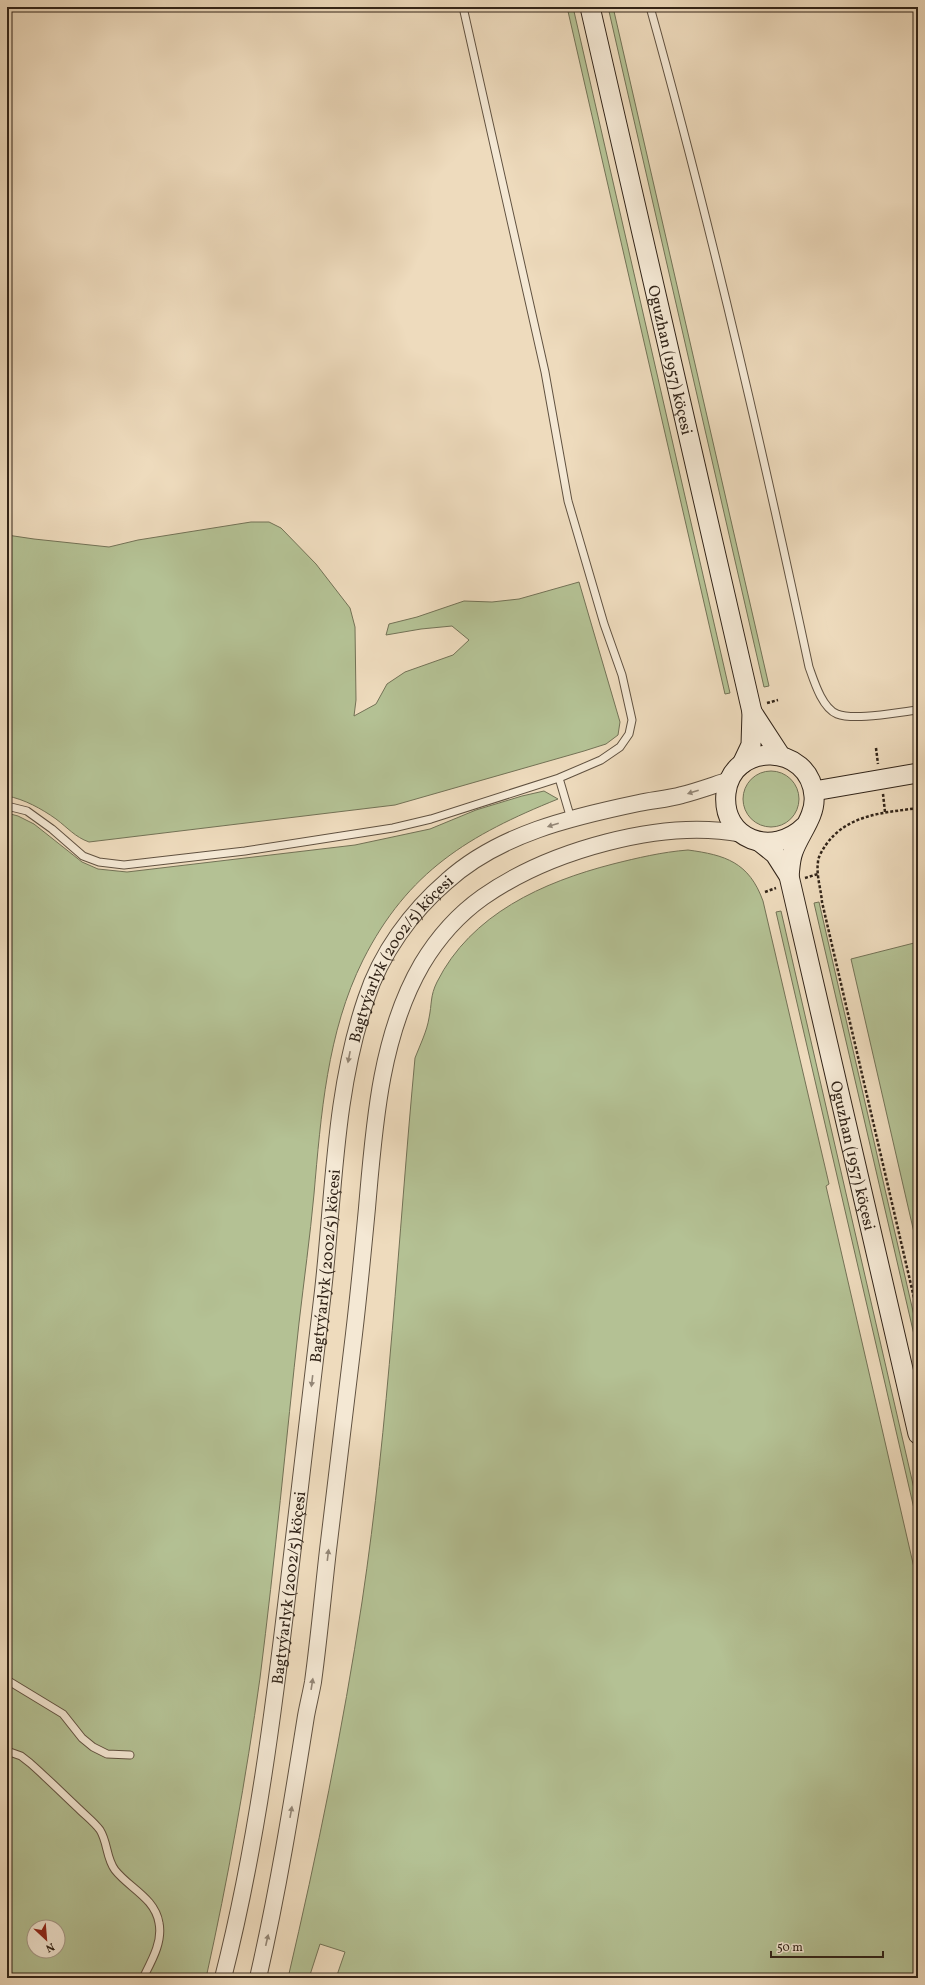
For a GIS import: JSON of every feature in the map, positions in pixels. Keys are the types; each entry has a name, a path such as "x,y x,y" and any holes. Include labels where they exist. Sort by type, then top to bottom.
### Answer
{"main road":[{"name":"Oguzhan (1957) köçesi","path":"590,7 752,712 751,745 742,764 730,780 726,794 727,809 730,818 742,834 760,842 775,854 789,876 918,1434"},
{"name":"Oguzhan (1957) köçesi","path":"752,712 780,755"},
{"name":"Oguzhan (1957) köçesi","path":"742,764 760,756 780,755 789,758 805,771 810,779 814,791 810,817 793,853 789,876"},
{"path":"814,791 918,773"},
{"name":"Oguzhan (1957) köçesi","path":"760,842 770,843 785,840 798,833 805,826"}],"street":[{"name":"Bagtyýarlyk (2002/5) köçesi","path":"223,1978 248,1864 271,1727 331,1225 336,1144 348,1061 372,983 389,949 417,912 447,881 466,865 506,843 536,830 571,819 642,802 681,796 730,780"},
{"name":"Bagtyýarlyk (2002/5) köçesi","path":"258,1978 283,1856 313,1685 356,1317 375,1130 390,1046 400,1011 410,986 430,952 439,940 480,899 516,876 549,861 600,844 654,834 702,830 742,834"}],"lane":[{"path":"7,806 27,811 52,829 83,856 99,862 124,865 245,851 393,828 431,819 559,778 601,760 620,747 629,734 632,720 622,675 604,624 568,501 545,372 463,7"},
{"path":"650,7 684,128 778,520 809,667 816,688 828,706 837,714 862,716 918,710"},
{"path":"559,778 571,819"},
{"path":"7,1680 63,1714 82,1738 93,1747 107,1754 130,1756"},
{"path":"7,1751 21,1756 30,1762 92,1821 102,1833 109,1860 116,1871 145,1898 154,1910 159,1922 159,1935 157,1946 143,1978"}],"path":[{"path":"918,808 864,816 851,822 830,840 818,860 817,870 824,910 918,1315"}],"green space":[{"path":"567,7 573,7 730,693 725,694"},
{"path":"608,7 613,7 769,686 764,687"},
{"path":"251,522 269,522 281,528 316,564 350,608 355,627 356,700 354,716 376,704 387,684 405,672 453,655 469,640 452,626 421,629 386,635 389,624 417,617 464,601 492,602 519,599 579,582 620,722 618,735 606,744 584,751 395,805 89,842 76,835 39,808 20,799 7,796 7,535 109,547 138,540"},
{"path":"771,771 782,773 791,779 797,788 799,799 797,810 791,819 782,825 771,827 760,825 751,819 745,810 743,799 745,788 751,779 760,773"},
{"path":"544,791 558,799 496,827 469,842 421,879 400,902 381,929 363,960 351,987 341,1016 334,1045 323,1104 276,1545 260,1678 236,1828 206,1978 7,1978 7,813 18,816 34,824 82,862 98,869 127,872 355,845 430,829 476,810"},
{"path":"688,850 724,858 743,869 751,877 763,901 829,1184 826,1186 918,1585 918,1978 336,1978 345,1952 320,1944 309,1978 288,1978 329,1791 362,1602 386,1398 415,1058 427,1028 432,996 435,987 451,958 469,937 489,920 512,904 536,891 587,871 640,857"},
{"path":"819,902 918,1333 918,1352 814,903"},
{"path":"781,911 918,1506 918,1526 776,912"},
{"path":"918,942 918,1250 851,959"}]}
